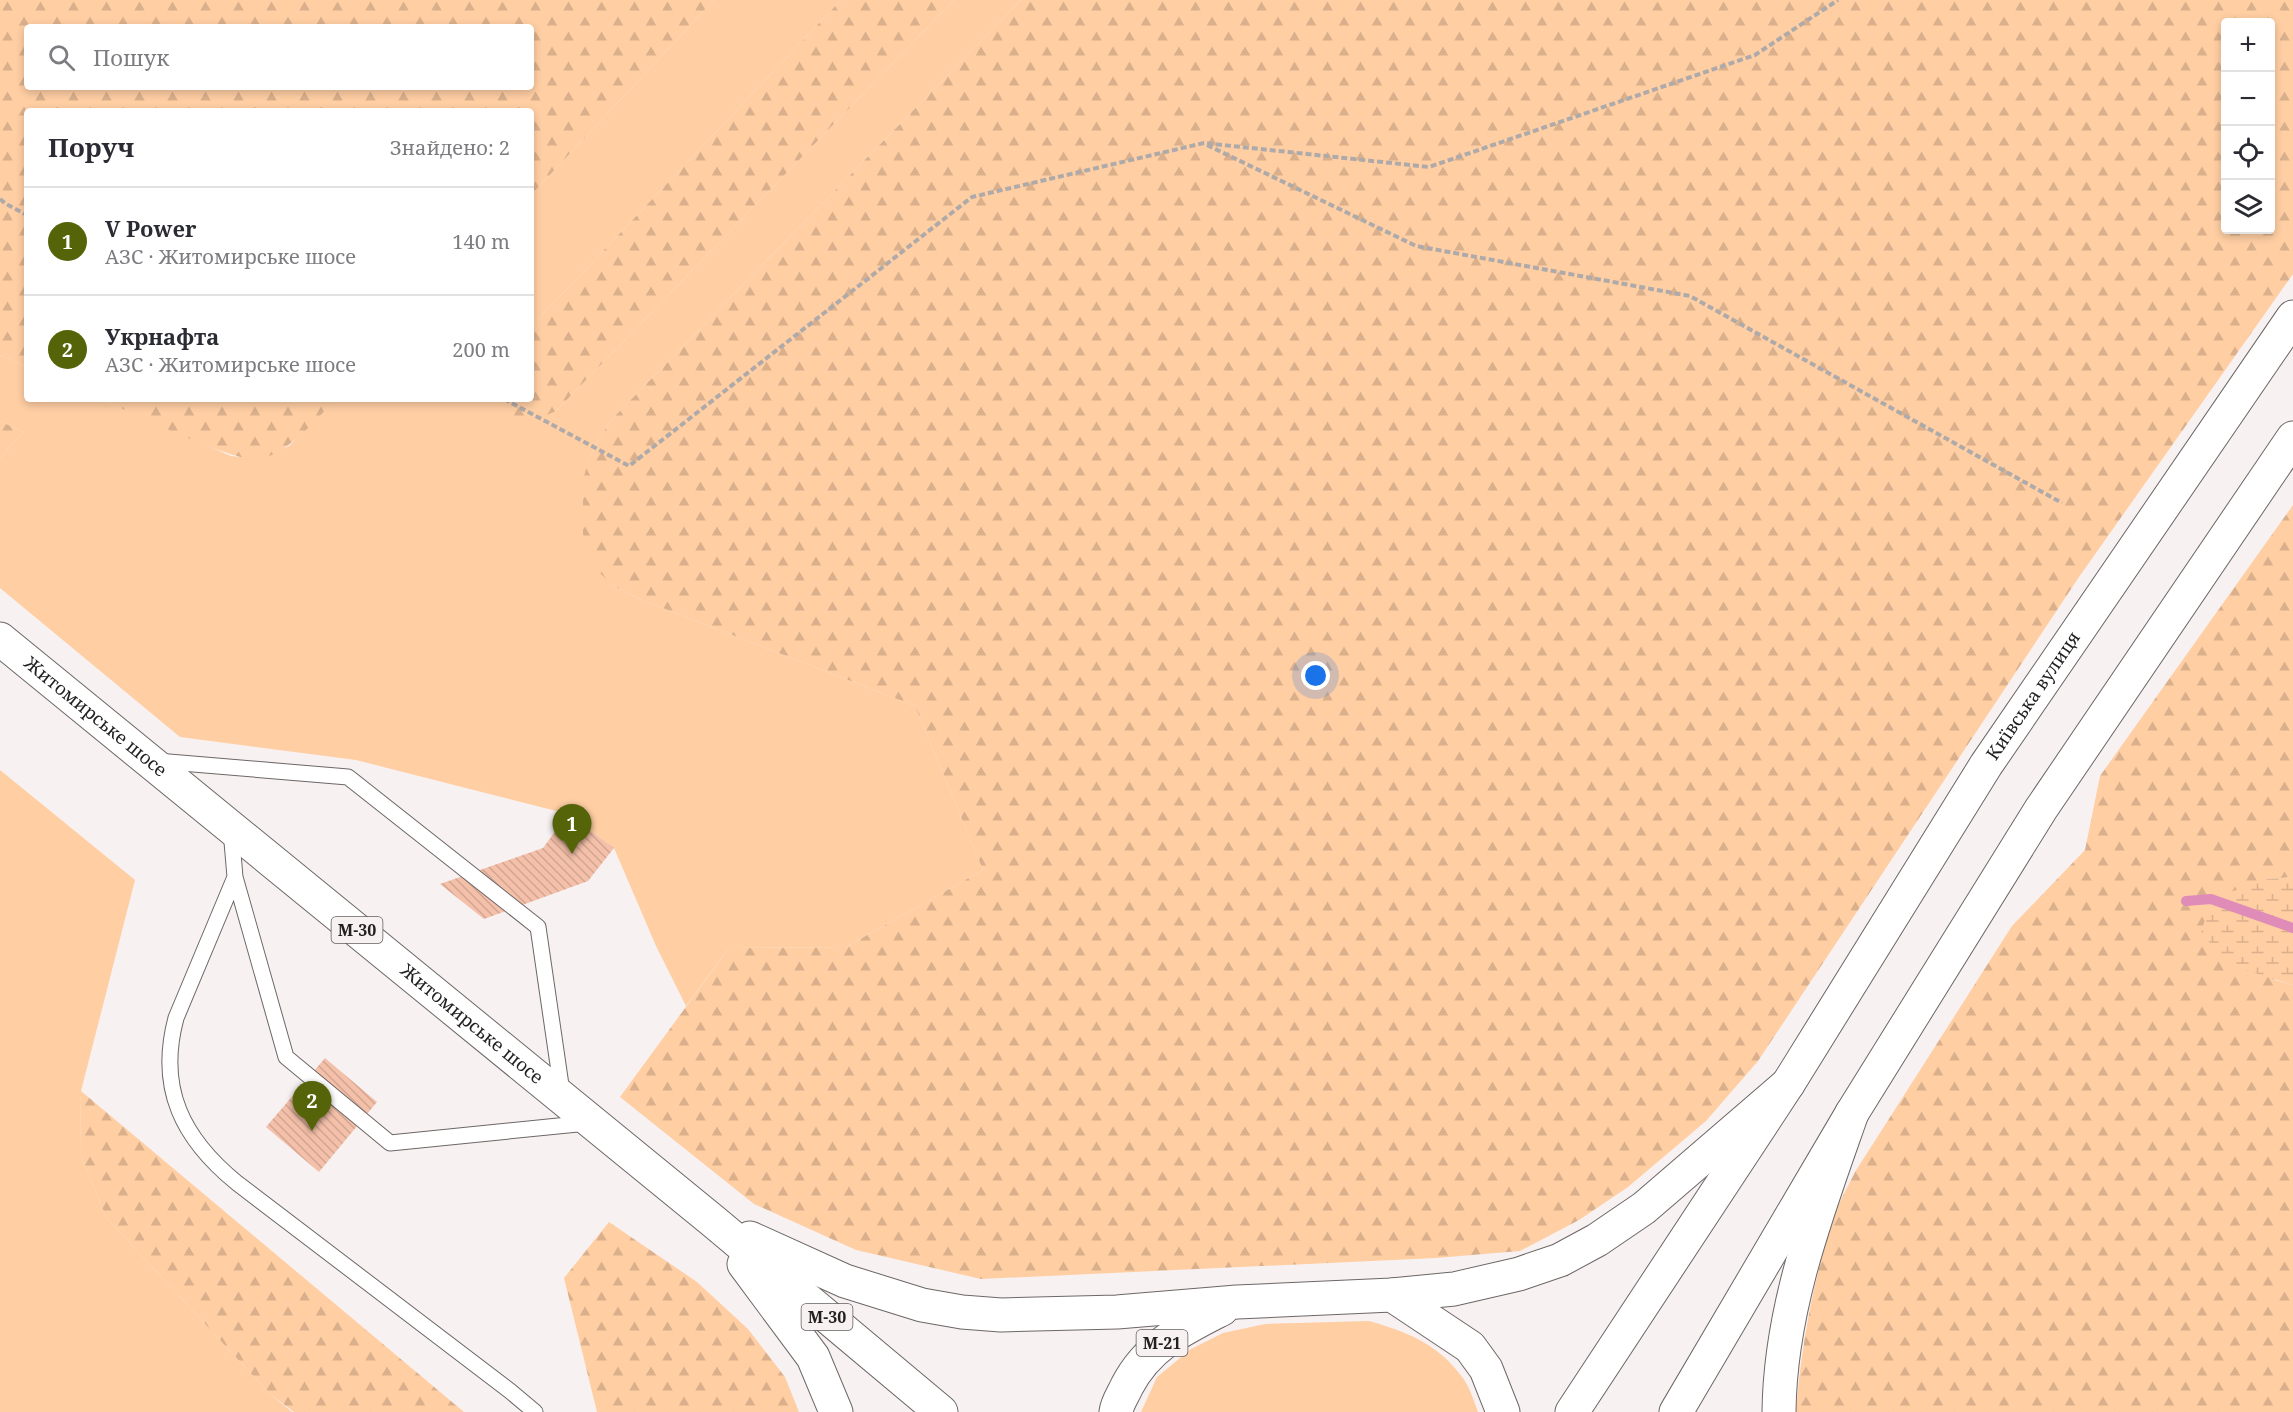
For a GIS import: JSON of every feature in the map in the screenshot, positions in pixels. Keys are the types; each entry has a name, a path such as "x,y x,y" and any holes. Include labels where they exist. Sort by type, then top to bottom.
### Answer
{"main road":[{"name":"Київська вулиця","path":"1572,1412 1788,1084 1986,765 2293,317"},
{"path":"1676,1412 1852,1113 2041,810 2293,438"},
{"name":"Житомирське шосе","path":"0,639 713,1221 941,1412"},
{"path":"1392,1295 1454,1289 1519,1274 1560,1260 1597,1240 1644,1208 1788,1084"},
{"path":"1779,1412 1779,1383 1788,1318 1811,1233 1852,1113"},
{"path":"713,1221 845,1281 922,1305 962,1312 1001,1315 1117,1312 1237,1302"},
{"path":"713,1221 813,1357 836,1412"},
{"path":"1392,1295 1470,1347 1486,1369 1503,1412"},
{"name":"М-21","path":"1116,1412 1131,1378 1151,1351 1177,1333 1237,1302 1392,1295"}],"lane":[{"path":"148,760 348,777 538,927 563,1098"},
{"path":"231,827 235,877 286,1057 390,1143 593,1123"},
{"path":"235,877 176,1018 169,1042 173,1088 179,1113 193,1140 214,1165 237,1184 535,1412"}],"path":[{"path":"510,402 628,466 972,197 1204,143 1429,167 1755,55 1838,0"},
{"path":"1204,143 1416,246 1690,296 2062,503"},
{"path":"0,199 24,213"}],"green space":[{"path":"0,0 714,0 534,192 534,108 24,108 24,366 0,355"},
{"path":"714,0 841,0 534,324 534,192"},
{"path":"841,0 954,0 556,411 539,418 526,420 514,417 498,408 498,402 534,402 534,324"},
{"path":"954,0 1021,0 612,419 588,461 612,585 642,600 915,706 983,870 846,947 729,948 686,1006 656,946 614,848 568,814 356,760 180,737 0,588 0,458 23,432 0,421 0,355 24,366 24,402 108,402 231,456 259,459 289,446 333,402 498,402 498,408 556,411"},
{"path":"1021,0 2293,0 2293,274 2079,577 1758,1061 1706,1121 1628,1187 1579,1220 1520,1251 1436,1258 981,1279 856,1250 754,1204 620,1097 729,948 846,947 983,870 915,706 642,600 612,585 590,563 583,534 583,481 588,461 612,419"},
{"path":"108,402 333,402 293,442 261,459 248,459 230,454"},
{"path":"0,421 23,432 0,458"},
{"path":"2293,505 2293,877 2267,879 2275,980 2293,985 2293,1412 1796,1412 1801,1362 1815,1284 1839,1205 1855,1172 2012,926 2085,850 2100,776"},
{"path":"0,770 135,880 81,1091 80,1153 106,1217 270,1394 292,1412 0,1412"},
{"path":"2293,877 2293,985 2246,970 2221,955 2201,933 2211,899 2267,879"},
{"path":"81,1091 464,1412 294,1412 270,1394 106,1217 80,1153"},
{"path":"609,1222 697,1282 748,1329 785,1377 799,1412 597,1412 564,1278"},
{"path":"1369,1321 1409,1335 1443,1356 1465,1382 1478,1412 1141,1412 1157,1377 1191,1349 1223,1333 1265,1324"}],"building":[{"path":"568,814 614,848 588,881 484,919 440,884 543,848"},
{"path":"325,1058 377,1102 319,1172 266,1127"}],"waterway":[{"path":"2186,901 2211,899 2293,928"}],"place":[{"name":"V Power","path":"572,854"},
{"name":"Укрнафта","path":"312,1131"}]}
